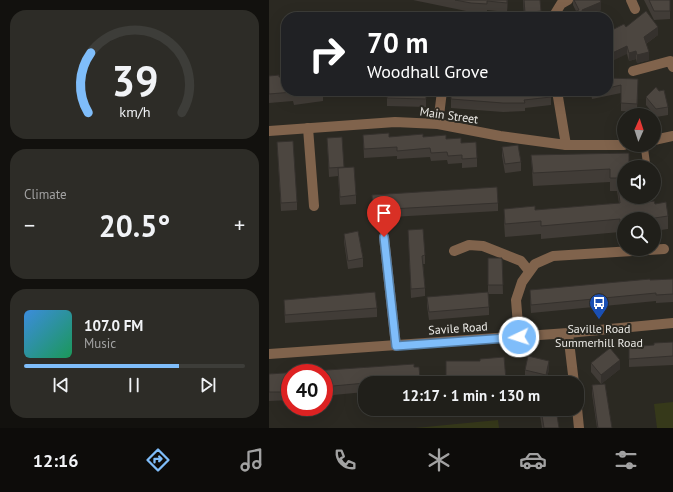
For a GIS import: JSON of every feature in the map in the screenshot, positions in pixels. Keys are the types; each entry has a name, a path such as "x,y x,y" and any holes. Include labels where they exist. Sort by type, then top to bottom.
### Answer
{"street":[{"path":"556,12 561,4 568,0"},
{"path":"633,71 670,61 673,67"},
{"path":"438,124 441,96"},
{"path":"558,96 566,145"},
{"name":"Main Street","path":"269,131 395,122 438,124 500,136 566,145 617,145"},
{"path":"308,128 314,206"},
{"path":"661,139 673,136"},
{"path":"384,237 396,346"},
{"path":"454,251 469,245 483,246 521,261 529,271"},
{"path":"519,337 515,300 522,282 535,264 553,256 664,249"},
{"name":"Savile Road","path":"269,354 519,337 673,324"},
{"path":"568,333 573,376"},
{"path":"578,416 579,428"}],"green space":[{"path":"673,402 673,428 657,428 654,404"},
{"path":"498,420 499,428 415,428"}],"building":[{"path":"455,0 507,0 507,3 487,1 487,4"},
{"path":"524,0 540,0 541,11 525,12"},
{"path":"574,0 600,0 601,2 582,10 583,12 574,12 579,10"},
{"path":"649,0 670,0 670,11 654,11"},
{"path":"646,11 658,27 644,37 649,52 637,55 636,51 629,53 627,46 613,53 613,30 624,24 626,27"},
{"path":"279,75 279,77 281,77 281,93 269,94 269,76"},
{"path":"613,78 638,79 637,104 621,103 621,85 613,87"},
{"path":"656,87 659,91 664,90 668,107 655,108 646,97"},
{"path":"388,96 426,96 426,99 387,98"},
{"path":"451,96 551,97 524,100 525,103 451,99"},
{"path":"389,133 389,137 423,134 423,137 446,135 446,139 461,138 461,143 476,142 477,158 462,159 462,155 448,156 447,152 431,153 430,148 397,151 397,147 364,149 363,135"},
{"path":"342,137 344,167 329,168 327,138"},
{"path":"293,141 297,202 281,203 277,142"},
{"path":"518,145 521,162 505,164 502,147"},
{"path":"629,153 629,160 617,160 617,178 610,178 610,169 533,173 531,155"},
{"path":"354,167 356,195 340,197 338,168"},
{"path":"497,187 498,203 373,210 372,195"},
{"path":"666,202 668,216 661,217 661,212 617,212 617,219 541,226 541,221 505,224 504,209 535,206 535,210 617,203 661,204"},
{"path":"423,229 425,255 422,256 425,288 411,289 408,230"},
{"path":"358,231 363,258 348,261 344,234"},
{"path":"488,258 502,258 503,285 488,285"},
{"path":"650,279 673,279 673,294 656,295 656,293 531,305 530,290"},
{"path":"375,292 377,308 285,315 284,300"},
{"path":"488,292 489,307 429,312 427,297"},
{"path":"673,342 673,356 629,359 629,347"},
{"path":"610,348 620,360 601,375 591,363"},
{"path":"528,356 549,361 546,375 525,370"},
{"path":"504,357 506,376 446,376 446,361 480,361 480,359"},
{"path":"414,364 414,367 419,367 420,376 358,376 358,384 333,386 333,370"},
{"path":"281,373 281,392 269,392 269,374"},
{"path":"605,384 612,428 598,428 592,385"},
{"path":"542,416 557,416 559,428 544,428"}],"place":[{"name":"Saville Road Summerhill Road","path":"599,320"}],"route":[{"path":"384,237 396,346 519,337"}]}
